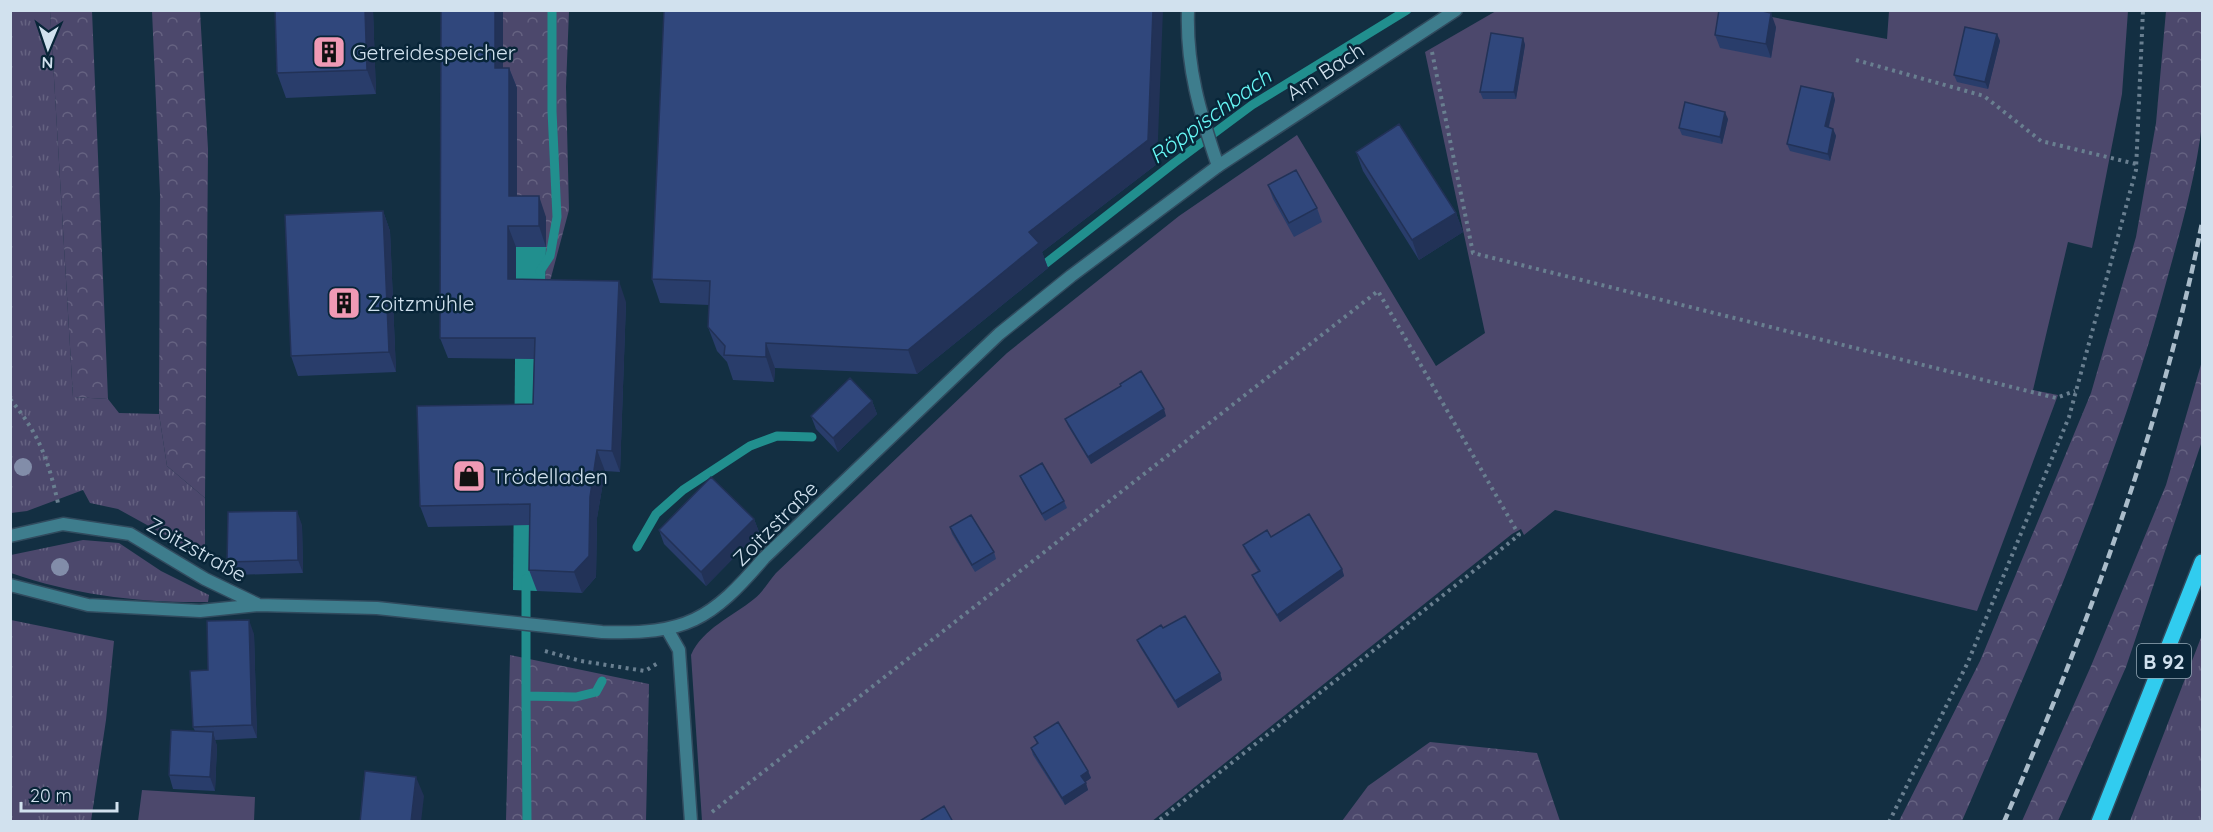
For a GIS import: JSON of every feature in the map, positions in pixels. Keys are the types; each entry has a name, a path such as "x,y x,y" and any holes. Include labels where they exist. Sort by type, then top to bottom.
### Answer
{"main road":[{"name":"B 92","path":"2099,822 2202,562"}],"street":[{"path":"1188,10 1187,47 1201,116 1218,166"},
{"name":"Am Bach","path":"1218,166 1456,10"},
{"name":"Zoitzstraße","path":"10,585 88,605 200,611 258,605 377,608 553,628 632,633 667,629 704,617 732,595 765,558 999,334 1071,276 1218,166"},
{"name":"Zoitzstraße","path":"10,536 63,524 130,534 205,579 258,605"},
{"path":"667,629 679,650 691,821"}],"path":[{"path":"1890,822 1968,662 2069,417 2136,164 2143,10"},
{"path":"1427,29 1473,253 2056,398 2076,391"},
{"path":"1856,60 1984,96 2041,141 2136,164"},
{"path":"691,821 717,810 1378,291 1519,535 1157,822"},
{"path":"10,399 33,426 50,467 63,524"},
{"path":"544,651 581,661 645,671 679,650"}],"green space":[{"path":"10,11 50,11 73,397 108,399 119,413 159,414 167,466 205,498 205,557 118,509 90,503 83,490 27,511 11,513"},
{"path":"50,11 92,11 108,399 73,397"},
{"path":"152,11 200,11 208,149 205,498 167,466 159,414 160,194"},
{"path":"503,11 569,11 566,87 569,210 545,300 546,217 517,217 517,89 503,88"},
{"path":"1496,11 1740,11 1887,39 1889,11 2128,11 2122,94 2092,248 2068,242 2033,390 2058,395 1977,611 1555,510 1524,535 1521,529 1512,534 1151,822 702,821 691,655 703,637 757,596 776,573 1007,353 1179,216 1297,135 1436,366 1485,333 1425,52"},
{"path":"2166,11 2202,11 2204,96 2199,146 2185,213 2141,368 2070,564 1962,821 1899,821 1980,661 2091,393 2136,237 2156,123"},
{"path":"2202,361 2202,441 2126,667 2058,821 2022,821 2091,666 2166,485"},
{"path":"83,540 119,543 161,571 209,595 208,602 157,601 108,596 59,587 11,573 11,555"},
{"path":"11,620 114,641 106,720 91,821 11,821"},
{"path":"2202,635 2202,821 2130,821"},
{"path":"510,655 649,684 646,821 506,821"},
{"path":"1430,742 1537,753 1560,821 1342,821 1368,786"},
{"path":"142,790 255,797 254,821 138,821"}],"shaded area":[{"path":"516,247 546,247 537,591 513,590"}],"building":[{"name":"Getreidespeicher","path":"275,10 365,10 367,70 277,73"},
{"path":"441,10 495,10 495,68 509,68 509,196 539,196 539,226 508,226 508,279 619,281 612,451 597,450 590,497 589,556 574,572 529,570 530,504 420,506 417,406 533,404 535,338 440,338"},
{"path":"664,10 1153,10 1148,140 1029,232 1039,243 908,350 766,343 766,357 724,355 725,346 708,327 710,281 652,279"},
{"path":"1719,10 1758,10 1771,13 1766,44 1715,35"},
{"path":"1965,27 1997,34 1985,82 1954,75"},
{"path":"1491,33 1523,38 1514,92 1480,92"},
{"path":"1801,86 1833,93 1825,126 1833,129 1828,154 1787,144"},
{"path":"1685,102 1725,112 1720,137 1679,128"},
{"path":"1399,124 1456,213 1412,240 1356,152"},
{"path":"1296,170 1317,208 1289,223 1268,185"},
{"name":"Zoitzmühle","path":"383,211 389,352 291,356 285,215"},
{"path":"1141,371 1164,409 1088,457 1065,419 1121,386 1120,384"},
{"path":"850,378 872,401 833,438 811,416"},
{"path":"1042,463 1064,501 1042,514 1020,476"},
{"path":"711,477 754,519 701,572 659,530"},
{"path":"297,511 298,560 227,562 228,512"},
{"path":"1309,514 1342,569 1277,615 1252,575 1260,571 1243,545 1267,530 1271,537"},
{"path":"971,515 994,552 972,565 950,527"},
{"path":"1185,616 1220,673 1175,701 1137,640 1161,625 1163,628"},
{"path":"249,620 252,725 193,727 190,671 208,670 207,621"},
{"path":"1058,722 1088,771 1081,776 1086,783 1062,798 1031,748 1038,743 1034,737"},
{"path":"171,730 213,732 210,777 169,775"},
{"path":"365,771 416,777 411,822 360,822"},
{"path":"944,806 953,822 918,822"}],"waterway":[{"path":"540,271 550,256 557,217 552,111 552,10"},
{"name":"Röppischbach","path":"1045,264 1252,105 1407,10"},
{"name":"Röppischbach","path":"637,547 656,514 683,490 750,446 777,436 812,437"},
{"path":"526,579 526,696"},
{"name":"Röppischbach","path":"527,822 526,696 576,697 596,692 602,681"}],"railway":[{"path":"2004,822 2064,676 2119,527 2165,376 2202,223"}],"place":[{"name":"Getreidespeicher","path":"329,52"},
{"name":"Zoitzmühle","path":"344,303"},
{"name":"Trödelladen","path":"469,476"}]}
